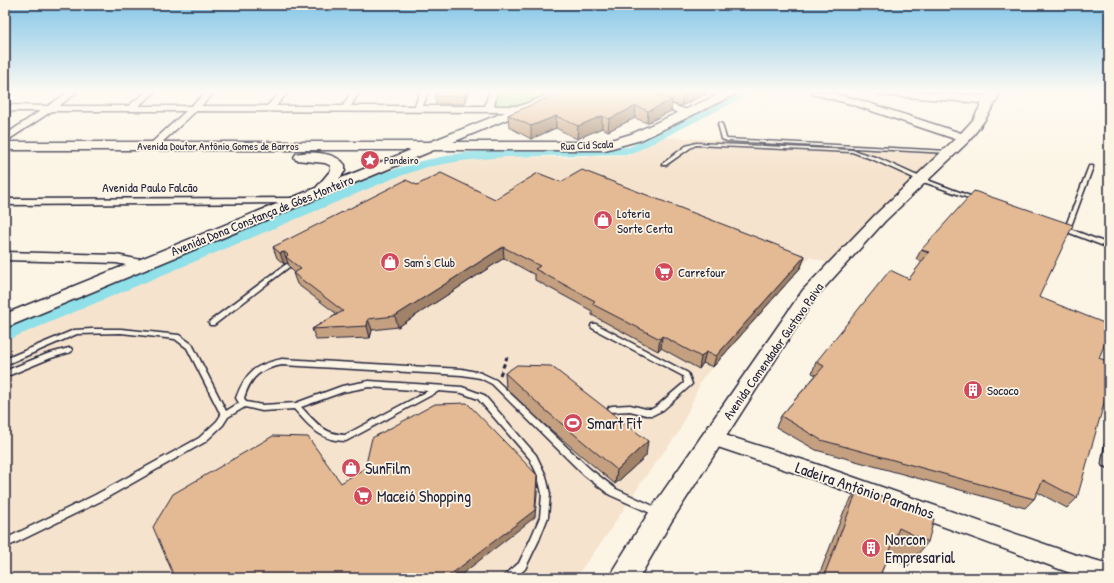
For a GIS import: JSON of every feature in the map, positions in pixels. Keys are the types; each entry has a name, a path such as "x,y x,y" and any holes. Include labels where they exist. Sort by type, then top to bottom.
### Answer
{"main road":[{"name":"Avenida Dona Constança de Góes Monteiro","path":"7,320 496,119"},
{"name":"Rua Cid Scala","path":"431,146 523,147 613,145 636,137 674,119"},
{"path":"907,119 964,138"},
{"name":"Avenida Comendador Gustavo Paiva","path":"624,578 662,514 809,294 880,218 964,138 979,119"},
{"name":"Avenida Doutor Antônio Gomes de Barros","path":"5,146 153,146 312,152 336,162 338,165 338,171 322,190"},
{"name":"Avenida Doutor Antônio Gomes de Barros","path":"5,157 312,152 431,146"},
{"path":"356,176 429,159 523,147"}],"street":[{"path":"5,139 33,119"},
{"path":"153,146 182,119"},
{"name":"Avenida Paulo Falcão","path":"5,202 296,201"},
{"path":"5,256 116,259 142,264"},
{"name":"Ladeira Antônio Paranhos","path":"712,438 813,471 1073,564 1109,574"}],"lane":[{"path":"720,124 724,139 727,140 948,152"},
{"path":"664,164 688,147 696,144 852,151 876,159 920,179 981,200"},
{"path":"1067,230 1091,167"},
{"path":"1060,227 1109,246"},
{"path":"212,322 287,266"},
{"path":"594,326 686,375 688,379 688,384 660,408 653,412 630,408 612,409"},
{"path":"7,361 76,332 121,331 177,337 190,346 225,415"},
{"path":"5,374 49,356 69,350"},
{"path":"244,404 240,398 246,381 252,374 266,365 282,362 462,372 481,376 494,382 586,472 613,492 662,514"},
{"path":"5,544 98,498 202,440 220,423 225,415 244,404 262,408 296,406 342,389 369,384 439,388 462,390 481,397 533,457 542,476 546,494 544,517 535,540 522,566 508,578"},
{"path":"296,406 323,434 336,439 346,438 439,388"},
{"path":"1106,464 1109,445"}],"shaded area":[{"path":"665,137 938,153 834,265 810,257 702,379 679,432 643,480 604,539 575,578 5,578 5,338 394,177 446,161 482,156 563,157 628,155"}],"building":[{"path":"517,119 548,119 531,126"},
{"path":"563,119 594,119 578,126"},
{"path":"582,170 805,256 716,356 706,352 701,357 662,336 660,339 592,304 595,301 535,269 540,266 503,247 395,316 368,319 367,326 312,329 343,311 293,273 301,269 286,257 288,255 286,253 280,253 273,247 406,180 417,185 441,173 495,199 538,173 561,182"},
{"path":"974,191 1073,225 1039,297 1109,325 1109,333 1099,358 1109,362 1109,386 1077,498 1043,480 1034,499 821,440 781,416 824,366 816,362 890,270 909,279 929,252 921,250"},
{"name":"Smart Fit","path":"517,365 551,366 648,441 617,470 544,409 505,373"},
{"name":"Maceió Shopping","path":"467,403 537,475 535,510 446,578 172,578 174,576 153,527 173,494 273,436 308,437 341,483 365,468 372,438 435,404"},
{"path":"859,486 934,519 928,542 899,528 879,578 823,578"}],"waterway":[{"path":"5,335 390,175 425,164 461,157 504,153 631,150 692,119"}],"place":[{"name":"Pandeiro","path":"370,160"},
{"name":"Loteria Sorte Certa","path":"603,220"},
{"name":"Sam's Club","path":"390,262"},
{"name":"Carrefour","path":"664,272"},
{"name":"Sococo","path":"973,390"},
{"name":"Smart Fit","path":"573,423"},
{"name":"SunFilm","path":"351,468"},
{"name":"Maceió Shopping","path":"363,496"},
{"name":"Norcon Empresarial","path":"871,548"}]}
